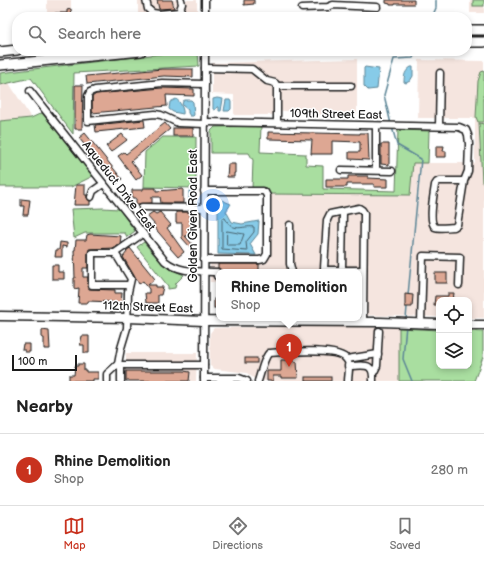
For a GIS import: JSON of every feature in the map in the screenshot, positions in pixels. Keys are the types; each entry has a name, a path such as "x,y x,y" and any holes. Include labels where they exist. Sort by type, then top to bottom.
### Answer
{"highway":[{"path":"472,30 484,30"},
{"path":"472,42 484,42"},
{"path":"0,52 12,51"},
{"path":"0,65 91,56"}],"main road":[{"name":"112th Street East","path":"0,316 216,321"},
{"name":"112th Street East","path":"336,321 436,324"},
{"path":"472,325 484,324"}],"street":[{"path":"146,0 148,9 152,12"},
{"path":"179,12 182,4 181,0"},
{"path":"205,0 205,12"},
{"path":"302,8 328,7 334,3 377,8"},
{"name":"Golden Given Road East","path":"204,379 205,56"},
{"path":"205,68 252,69 267,81 275,82 277,86 276,123"},
{"path":"439,126 440,72"},
{"name":"109th Street East","path":"205,84 162,83 95,90 90,92 88,96 88,121 155,114 178,122 459,127 466,130 469,144 468,170 464,181"},
{"path":"277,86 351,86"},
{"name":"Aqueduct Drive East","path":"30,91 141,235 165,261 174,267 186,271 216,272"},
{"path":"376,126 376,170"},
{"path":"341,170 392,171"},
{"path":"464,181 457,225 454,227 436,228 433,226 431,220 436,182 464,181"},
{"path":"92,197 94,191 103,184"},
{"path":"204,191 262,191 267,196 267,218 266,254 264,258 259,260 204,260"},
{"path":"142,207 204,208"},
{"path":"325,269 323,266 328,216 330,214 359,208 364,213 363,322"},
{"path":"342,269 343,212"},
{"path":"290,225 291,269"},
{"path":"129,285 92,285 92,253 115,254 141,235"},
{"path":"115,254 131,279 129,285 127,328 121,348 119,364 121,381"},
{"path":"421,323 423,256 460,257 459,285"},
{"path":"374,381 374,372 377,366 379,331"},
{"path":"258,381 263,369 264,359 269,353 324,351 342,355 347,359 348,381"},
{"path":"347,359 378,354"},
{"path":"107,381 108,374 119,364 204,365"},
{"path":"348,366 369,366 374,372"},
{"path":"204,379 239,378 247,381"}],"shaded area":[{"path":"47,0 71,0 71,12 47,12"},
{"path":"138,0 197,0 197,12 138,12"},
{"path":"470,0 484,0 484,13 470,12"},
{"path":"357,59 357,114 326,115 276,110 272,115 234,115 234,95 212,94 212,63"},
{"path":"419,60 484,61 484,318 472,318 472,297 436,297 436,317 362,315 362,269 216,269 216,282 210,282 210,262 267,263 267,194 410,195 413,163 475,163 475,118 418,118"},
{"path":"9,83 31,118 0,121 0,85"},
{"path":"320,326 399,328 399,381 257,381 247,373 215,369 210,366 210,333 214,328"},
{"path":"126,353 197,353 196,381 117,381 117,361 126,361"}],"green space":[{"path":"473,0 484,0 484,6 473,6"},
{"path":"143,56 198,56 199,66 74,73 73,134 31,78 0,85 0,73"},
{"path":"484,71 484,122 478,122 476,117 478,81 481,72"},
{"path":"42,113 93,176 71,187 0,187 0,121 31,118"},
{"path":"479,123 484,124 484,185 482,182"},
{"path":"261,126 260,152 306,154 306,165 323,166 323,189 396,191 398,130 429,131 428,163 413,163 410,195 267,194 258,188 252,188 253,160 249,153 211,153 211,131 215,127"},
{"path":"163,137 196,137 196,188 144,187 145,152"},
{"path":"71,209 119,209 135,231 127,237 125,233 85,233 74,238"},
{"path":"144,242 161,262 184,275 176,283 175,288 168,289 168,286 137,247"},
{"path":"399,328 436,330 436,369 472,369 472,331 483,332 483,357 474,381 399,381"}],"water":[{"path":"365,67 379,69 377,89 368,90 364,86"},
{"path":"413,67 413,76 410,81 406,83 404,82 405,75 407,70"},
{"path":"176,99 183,110 183,114 173,112 169,109 170,102"},
{"path":"213,99 223,99 221,111 219,111 219,107 215,110 213,109"},
{"path":"191,100 193,102 193,116 190,116 188,110 182,105 183,101"},
{"path":"226,100 230,100 231,102 231,109 229,111 224,111"},
{"path":"189,191 195,191 195,201 189,201"},
{"path":"219,199 231,204 226,211 232,222 242,224 259,221 258,234 250,244 256,255 218,254"}],"building":[{"path":"157,0 172,0 174,8 159,9"},
{"path":"244,0 254,0 254,4 244,5"},
{"path":"386,0 414,0 414,4 390,5 386,3"},
{"path":"71,9 71,12 67,12 67,10"},
{"path":"162,69 193,69 193,77 164,76 87,84 86,76"},
{"path":"75,85 83,85 82,129 75,129"},
{"path":"162,88 194,89 194,96 166,95 167,106 92,113 92,97 96,94"},
{"path":"144,120 145,127 96,132 95,125"},
{"path":"165,123 170,129 131,161 142,175 136,180 118,156 124,152 126,154"},
{"path":"173,128 193,128 193,136 173,136"},
{"path":"268,132 368,133 369,160 349,159 349,152 360,152 360,142 332,141 332,154 311,154 312,140 268,139"},
{"path":"85,133 122,179 116,184 79,138"},
{"path":"122,134 127,140 111,152 106,146"},
{"path":"381,144 389,144 389,165 381,164"},
{"path":"436,146 444,146 443,151 446,151 446,157 436,157"},
{"path":"228,164 235,164 234,177 227,177"},
{"path":"348,176 368,176 368,178 388,179 388,187 374,187 374,184 347,184 347,187 326,187 326,179 348,179"},
{"path":"76,185 85,185 85,195 87,195 87,198 90,201 90,205 74,205"},
{"path":"143,188 156,188 156,191 183,189 183,203 161,203 160,197 152,197 152,203 136,204 136,198 132,198 132,190 143,190"},
{"path":"21,199 30,200 28,215 23,215 24,206 21,206"},
{"path":"153,212 156,214 160,212 171,225 167,228 184,252 178,257 153,226 155,225 147,216"},
{"path":"176,212 190,212 191,236 185,236 193,245 190,247 182,238 182,223 176,223"},
{"path":"87,235 121,236 120,244 116,245 114,248 89,249 88,268 83,268 83,277 88,277 89,289 115,290 115,293 122,293 121,304 88,301 88,303 78,303 79,288 74,289 74,250 76,240 86,240"},
{"path":"60,242 67,243 67,247 62,246 62,257 55,257 56,250 59,250"},
{"path":"130,248 155,279 148,285 163,287 161,295 158,295 158,303 146,303 145,293 149,293 149,289 143,281 139,284 123,257 127,252 126,251"},
{"path":"218,264 259,264 259,269 218,268"},
{"path":"52,265 58,265 58,272 64,272 64,279 52,279"},
{"path":"435,273 447,273 447,283 435,283"},
{"path":"448,293 454,293 453,297 436,297 436,305 434,305 435,296 448,296"},
{"path":"405,294 413,295 412,307 405,307"},
{"path":"214,299 216,299 216,308 214,308"},
{"path":"42,330 49,331 50,349 44,349"},
{"path":"82,336 89,336 89,353 84,353 84,345 80,345"},
{"path":"23,344 30,344 30,352 25,352 25,350 22,350"},
{"path":"245,358 257,358 257,363 245,363"},
{"path":"281,360 294,360 294,362 297,362 298,378 281,378 281,376 273,376 273,381 267,381 267,371 281,371"},
{"path":"78,364 84,364 84,370 86,370 86,372 98,372 98,379 93,379 93,381 69,381 69,375 74,375 75,366 78,366"},
{"path":"126,371 190,372 189,381 126,381"},
{"path":"305,377 331,377 331,381 305,381"}],"waterway":[{"path":"434,12 436,0"},
{"path":"391,124 384,95 394,59 413,58 414,56"},
{"path":"392,127 397,145 421,159 408,295"},
{"path":"406,319 407,307"},
{"path":"406,325 403,359 412,381"}],"place":[{"name":"Rhine Demolition","path":"289,367"}]}
